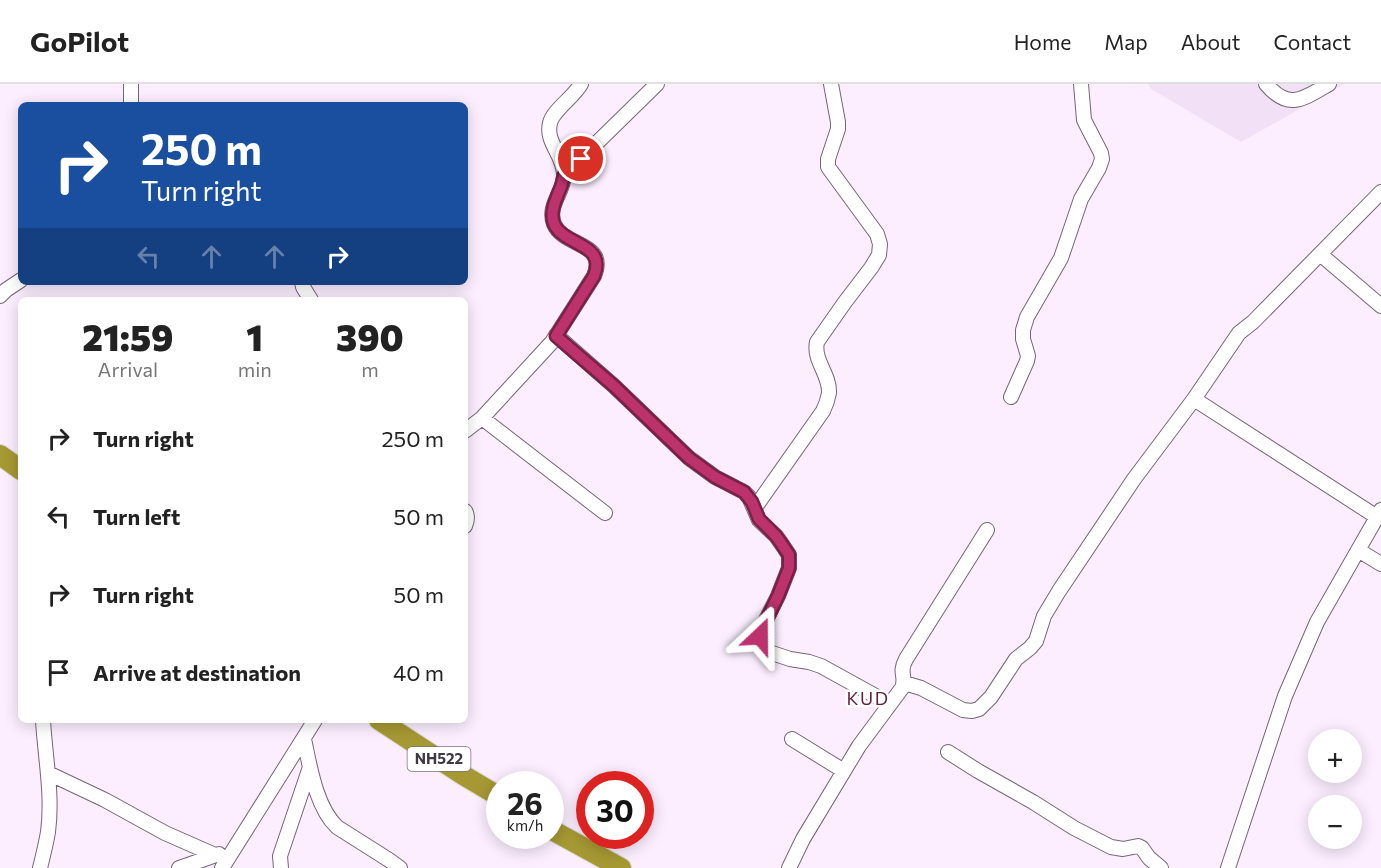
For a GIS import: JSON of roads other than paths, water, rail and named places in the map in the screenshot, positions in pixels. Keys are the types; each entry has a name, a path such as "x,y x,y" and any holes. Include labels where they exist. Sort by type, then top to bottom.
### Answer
{"highway":[{"path":"0,455 18,468"},
{"name":"NH522","path":"383,723 486,789"},
{"path":"564,837 621,868"}],"street":[{"path":"130,102 131,84"},
{"path":"468,429 482,418 552,342 597,268 595,256 591,251 558,230 551,214 564,175 562,160 549,136 550,120 581,84"},
{"path":"564,175 657,84"},
{"path":"754,509 824,411 829,390 816,356 817,342 879,255 880,244 877,234 828,167 828,159 838,129 831,84"},
{"path":"1011,397 1028,356 1023,339 1027,317 1061,258 1071,223 1102,159 1084,120 1081,84"},
{"path":"1266,84 1277,96 1287,100 1297,100 1329,84"},
{"path":"904,684 921,688 963,710 979,709 991,697 1016,659 1036,641 1044,616 1059,591 1134,479 1194,399 1239,333 1253,322 1381,192"},
{"path":"1320,254 1381,306"},
{"path":"0,296 18,282"},
{"path":"556,336 614,386 689,458 715,477 744,492 765,526 776,536 789,555 789,568 763,627 760,642 763,648 790,659 821,666 890,704"},
{"path":"1194,399 1379,514 1317,622 1285,696 1228,868"},
{"path":"482,418 605,513"},
{"path":"789,868 803,838 859,746 904,684 902,669 906,659 987,530"},
{"path":"1358,550 1381,564"},
{"path":"40,868 48,832 49,810 43,723"},
{"path":"222,868 313,723"},
{"path":"304,739 320,800 330,821 400,868"},
{"path":"792,739 844,771"},
{"path":"948,752 1074,828 1111,847 1123,849 1138,846 1142,848 1149,858 1161,868"},
{"path":"281,868 280,856 310,767"},
{"path":"48,773 105,800 165,833 214,855"},
{"path":"179,868 234,849"}],"district":[{"name":"KUD","path":"868,699"}]}
